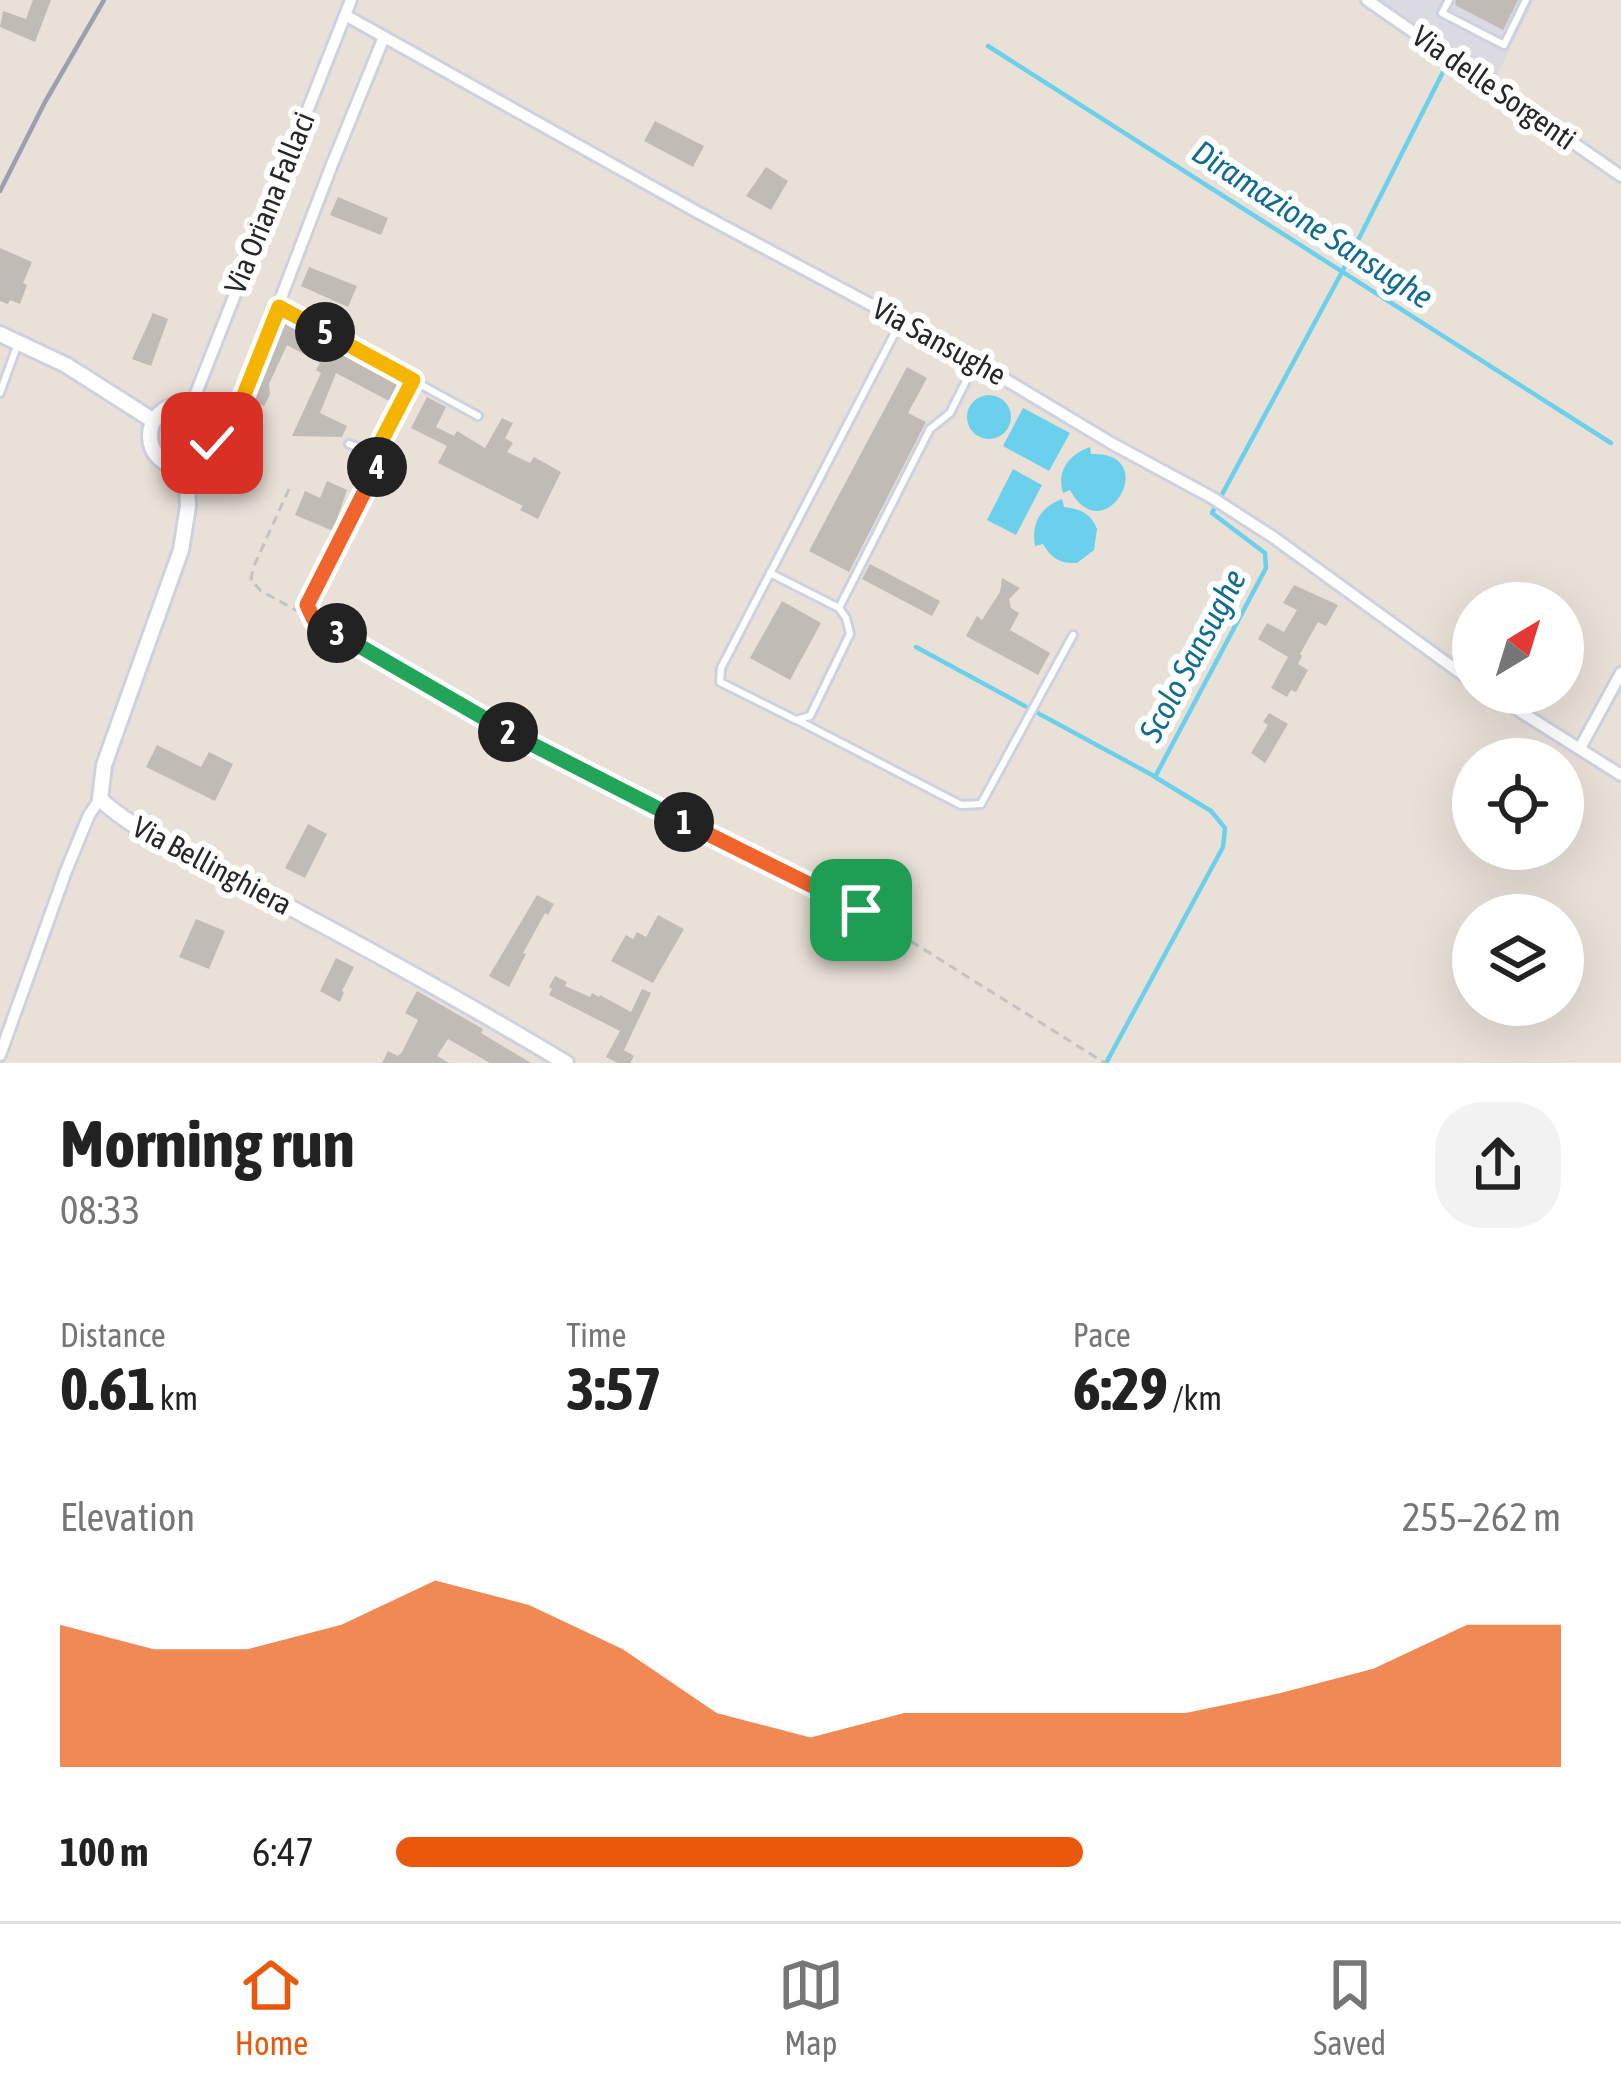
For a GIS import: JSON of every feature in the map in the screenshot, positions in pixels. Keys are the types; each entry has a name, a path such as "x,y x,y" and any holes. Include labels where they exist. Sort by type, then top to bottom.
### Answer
{"street":[{"name":"Via Oriana Fallaci","path":"191,406 351,0"},
{"name":"Via delle Sorgenti","path":"1367,0 1621,176"},
{"name":"Via Sansughe","path":"345,15 976,361 1216,501 1452,667"},
{"path":"212,431 227,427 233,418 384,37"},
{"path":"0,334 82,375 154,421"},
{"path":"170,406 191,406 209,420 212,443 197,463 166,463 156,453 150,434 154,421 170,406"},
{"name":"Via Bellinghiera","path":"186,466 188,506 181,550 104,765 100,799 116,814 395,963 566,1063"},
{"path":"1584,741 1621,673"},
{"path":"1525,714 1564,738"},
{"path":"1584,751 1621,775"},
{"path":"0,1055 67,871 100,799"}],"lane":[{"path":"1449,0 1442,14 1504,45 1526,0"},
{"path":"279,307 478,416"},
{"path":"901,320 721,668 720,682 961,805 981,804 1073,635"},
{"path":"0,393 18,342"},
{"path":"839,608 930,429 950,413 976,361"},
{"path":"349,444 375,453 413,380"},
{"path":"770,573 839,608 850,634 810,716 796,720"}],"path":[{"path":"314,620 307,605 380,462 375,453"},
{"path":"289,489 253,568 251,580 261,591 516,737 861,910 1105,1063"}],"shaded area":[{"path":"1368,0 1534,0 1491,87"}],"water":[{"path":"989,395 1004,402 1011,417 1004,432 989,439 974,432 967,417 974,402"},
{"path":"1023,408 1070,433 1049,471 1003,446"},
{"path":"1090,447 1091,454 1112,457 1123,467 1125,481 1121,495 1098,511 1084,507 1070,490 1063,493 1061,485 1066,464"},
{"path":"1013,469 1042,485 1016,535 987,520"},
{"path":"1062,499 1064,507 1084,513 1097,529 1094,550 1077,563 1057,559 1043,544 1035,546 1039,517"}],"building":[{"path":"33,0 51,0 35,42 0,27 3,11 26,19"},
{"path":"1456,0 1518,0 1503,30 1455,5"},
{"path":"655,121 704,146 693,167 644,141"},
{"path":"766,167 788,181 771,210 746,196"},
{"path":"338,197 388,218 381,235 330,215"},
{"path":"0,248 32,262 20,304 0,301"},
{"path":"309,267 357,286 348,307 301,286"},
{"path":"153,313 168,319 151,366 132,359"},
{"path":"284,318 401,383 391,402 336,373 320,413 347,426 342,437 292,436 321,373 316,370 320,363 287,345 264,406 252,401"},
{"path":"907,367 927,378 908,413 926,422 849,572 809,551"},
{"path":"427,397 446,407 436,427 454,436 457,431 485,448 502,418 513,423 505,438 513,443 507,452 530,463 534,457 561,472 538,519 520,510 523,506 438,463 447,446 411,428"},
{"path":"327,481 347,490 333,531 295,515 305,491 320,498"},
{"path":"870,564 940,601 932,616 862,579"},
{"path":"1002,578 1020,588 1009,599 1011,608 1019,613 1010,630 1050,653 1038,675 966,636 1000,592"},
{"path":"1294,585 1338,605 1326,626 1318,622 1300,654 1298,664 1308,670 1296,692 1291,690 1287,697 1271,688 1288,657 1258,639 1267,623 1284,632 1297,610 1283,603"},
{"path":"782,601 821,623 790,680 750,658"},
{"path":"1269,713 1288,724 1265,763 1251,753 1268,725 1263,722"},
{"path":"157,745 201,767 209,752 233,764 215,801 146,767"},
{"path":"308,824 327,834 305,878 285,868"},
{"path":"537,895 554,904 523,953 509,987 489,976"},
{"path":"658,915 684,929 653,983 611,961 626,935 633,939 637,932 646,937"},
{"path":"196,919 225,931 209,969 179,957"},
{"path":"336,958 354,967 340,1002 320,991"},
{"path":"555,976 567,982 565,986 590,997 600,995 631,1012 642,989 651,993 624,1050 634,1056 630,1063 606,1057 620,1031 549,995"},
{"path":"417,991 531,1063 490,1063 448,1039 437,1056 449,1063 382,1063 388,1051 398,1056 402,1052 418,1020 405,1013"}],"waterway":[{"name":"Diramazione Sansughe","path":"988,46 1611,443"},
{"name":"Scolo Sansughe","path":"1106,1063 1223,847 1225,828 1211,811 1155,777 1266,568 1265,553 1212,513 1445,68"},
{"name":"Diramazione Sansughe","path":"916,647 1154,776"}],"railway":[{"path":"0,191 104,0"}],"route":[{"path":"212,443 212,431 227,427 240,405 279,307 413,380 375,453 380,462 311,594 307,605 314,620 516,737 861,910"}]}
